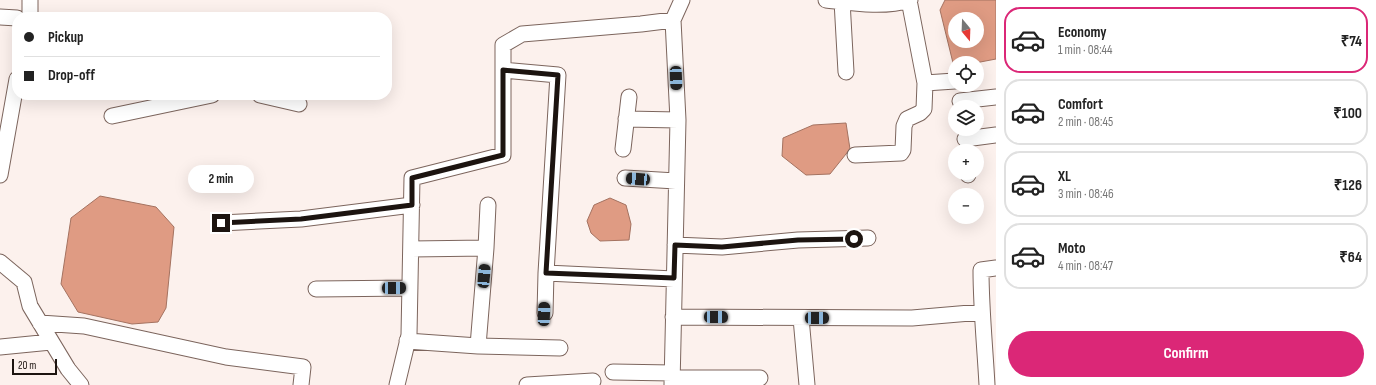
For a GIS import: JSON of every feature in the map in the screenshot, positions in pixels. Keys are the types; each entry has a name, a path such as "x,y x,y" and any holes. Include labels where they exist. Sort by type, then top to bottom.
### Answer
{"street":[{"path":"30,0 30,12"},
{"path":"672,379 678,120 673,20 682,0"},
{"path":"826,0 870,4 897,4 909,0 925,82 924,109 920,113 907,119 904,126 903,150 901,153 855,155"},
{"path":"842,2 846,72"},
{"path":"0,17 12,18"},
{"path":"397,385 409,335 412,178 503,155 503,45 522,34 673,20"},
{"path":"503,70 558,75 544,314"},
{"path":"925,82 948,81"},
{"path":"0,175 6,103 12,90"},
{"path":"623,150 629,97"},
{"path":"981,100 996,97"},
{"path":"112,116 188,100"},
{"path":"282,100 299,104"},
{"path":"626,119 678,120"},
{"path":"965,140 996,135"},
{"path":"624,178 676,181"},
{"path":"221,223 301,219 412,205"},
{"path":"478,346 488,205"},
{"path":"675,245 722,247 798,240 868,238"},
{"path":"411,249 486,248"},
{"path":"0,262 24,282 30,306 68,369 81,385"},
{"path":"987,385 991,344 982,312 980,270 996,268"},
{"path":"546,273 674,278"},
{"path":"316,289 410,288"},
{"path":"673,317 912,318 982,312"},
{"path":"801,318 807,385"},
{"path":"40,323 84,326 226,357 303,367 301,385"},
{"path":"407,341 478,346 560,348"},
{"path":"0,347 51,342"},
{"path":"613,372 672,379 760,378"},
{"path":"527,385 593,381"}],"shaded area":[{"path":"945,0 996,0 996,59 984,61 984,56 951,56 949,48 984,48 984,12 948,12 948,43 940,10"},
{"path":"846,123 850,149 830,174 806,175 782,156 783,138 813,125"},
{"path":"100,196 156,207 174,227 166,308 158,322 132,324 78,312 61,284 71,218"},
{"path":"610,198 626,205 631,224 629,240 600,241 591,233 587,221 594,205"}],"route":[{"path":"221,223 301,219 412,205 412,178 503,155 503,70 558,75 546,273 674,278 675,245 722,247 798,240 854,239"}]}
